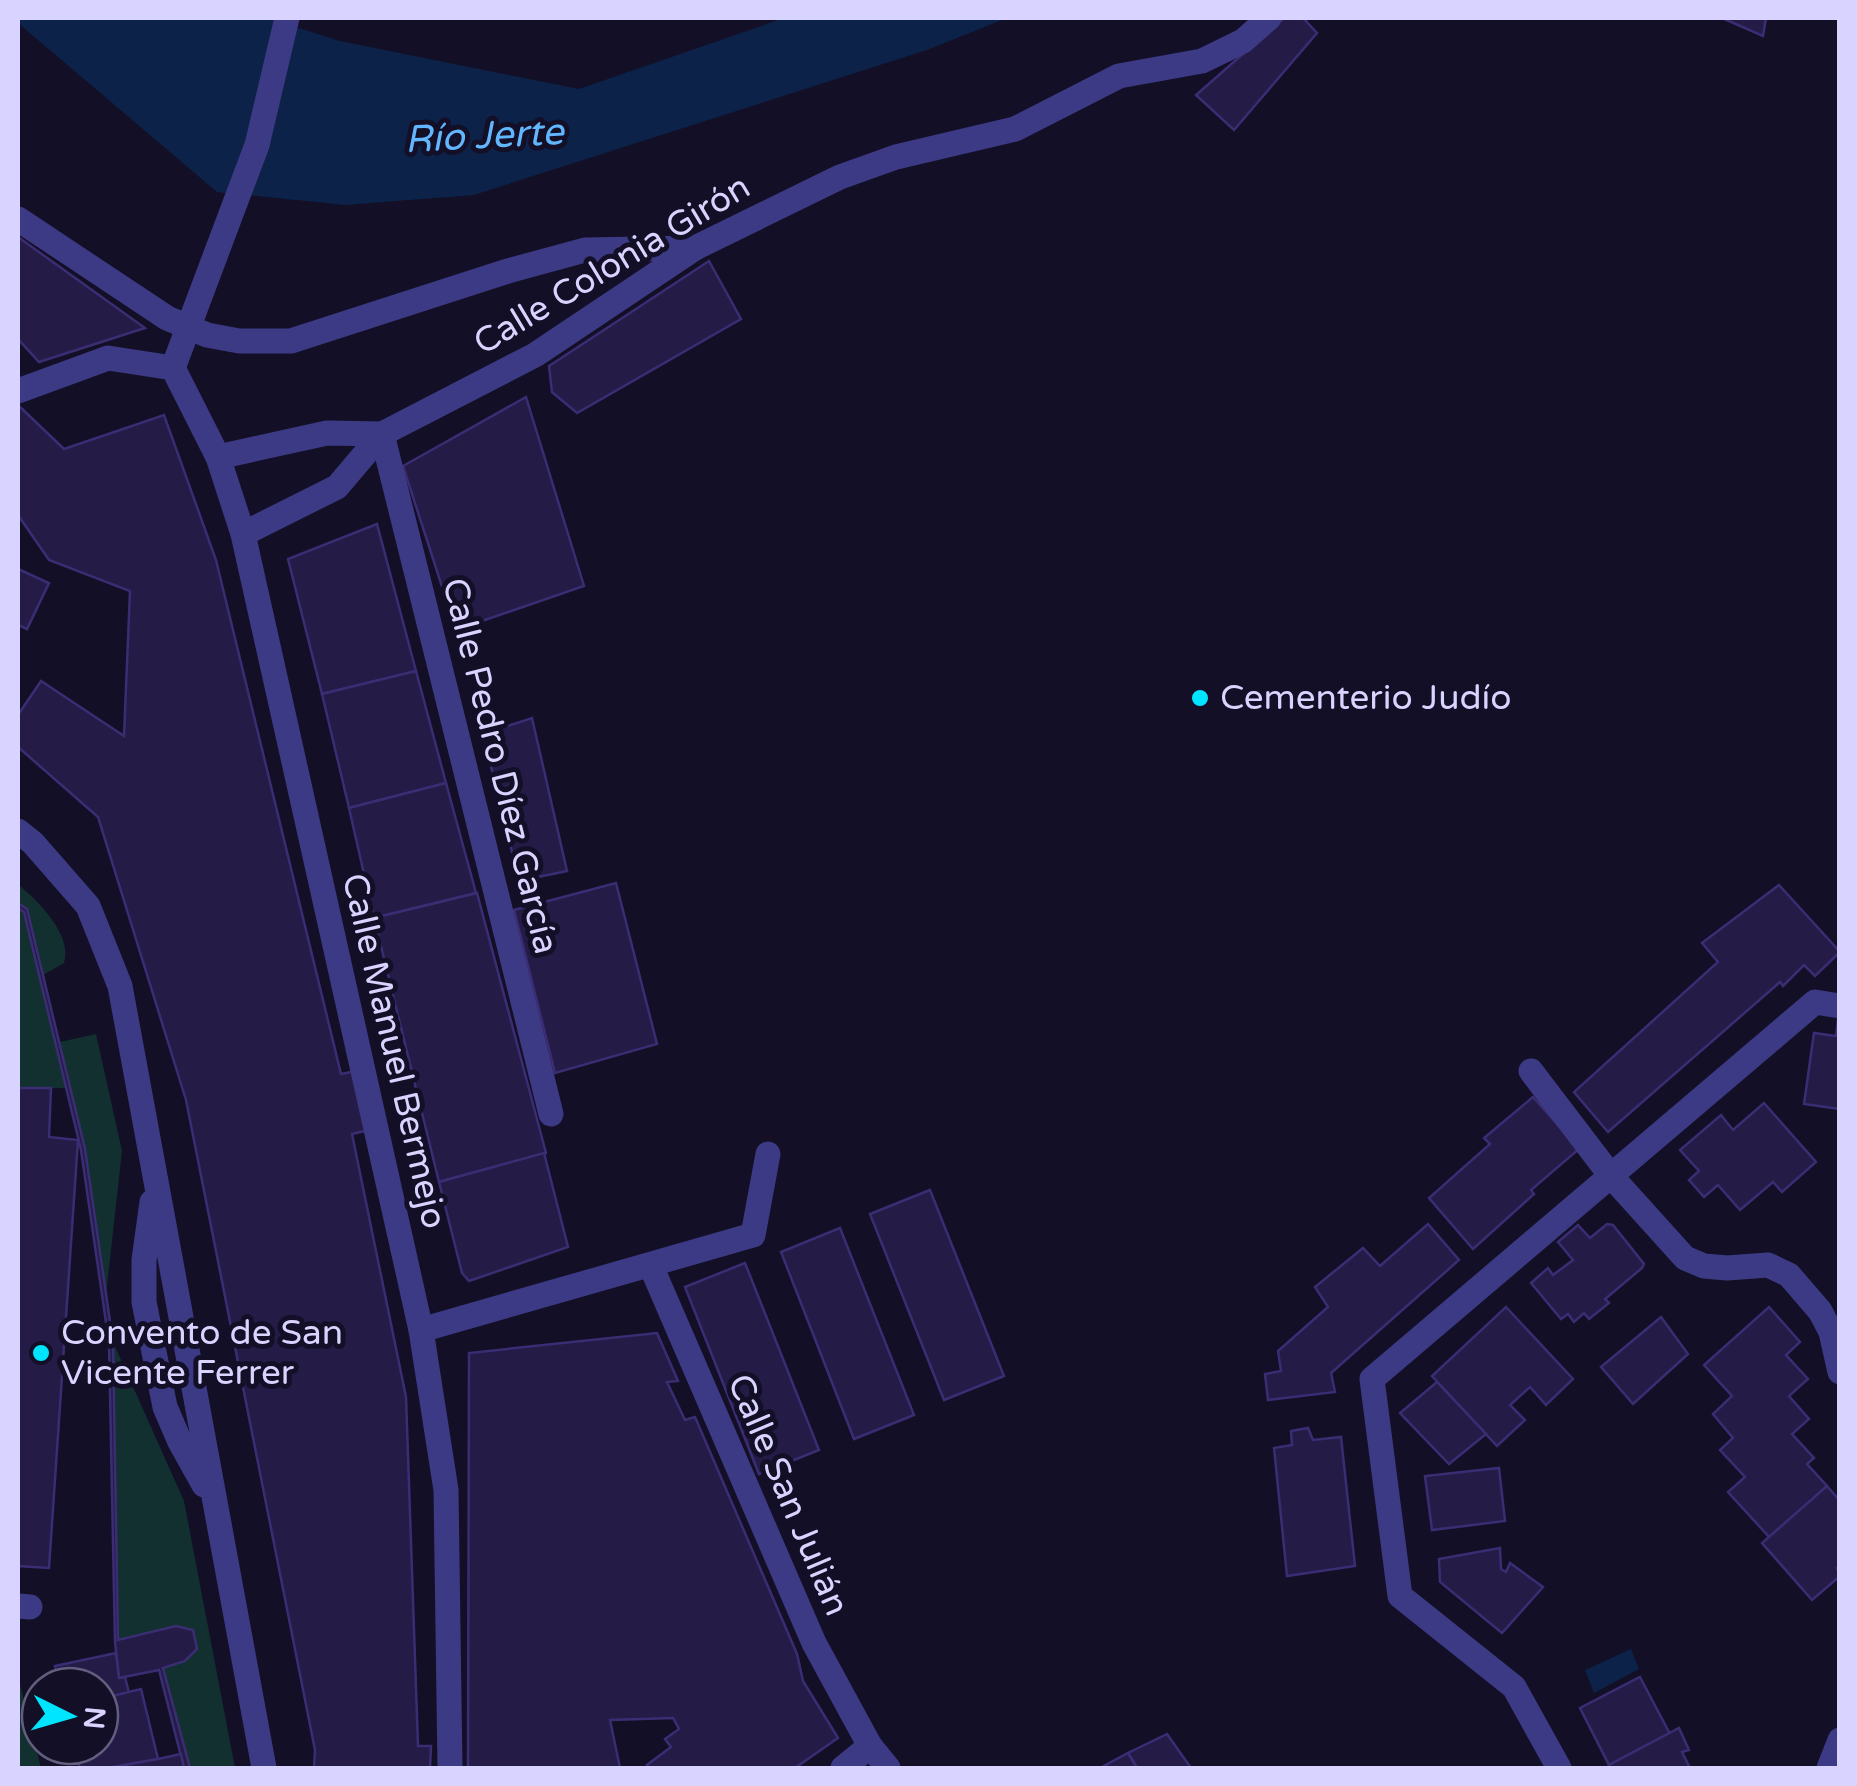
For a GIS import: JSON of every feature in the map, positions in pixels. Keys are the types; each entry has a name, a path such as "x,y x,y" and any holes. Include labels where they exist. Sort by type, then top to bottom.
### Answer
{"street":[{"path":"18,392 108,358 173,368 257,144 288,18"},
{"name":"Calle Colonia Girón","path":"243,534 336,487 382,434 535,354 695,248 840,177 896,158 1014,129 1119,76 1202,61 1243,41 1268,18"},
{"path":"18,220 167,318 208,336 239,341 291,341 585,250 695,248"},
{"name":"Calle Manuel Bermejo","path":"173,368 218,457 243,534 421,1330 446,1490 450,1768"},
{"name":"Calle Colonia Girón","path":"218,457 328,433 382,434"},
{"name":"Calle Pedro Díez García","path":"382,434 551,1114"},
{"path":"18,831 88,906 120,986 264,1768"},
{"path":"1558,1768 1514,1687 1400,1596 1372,1379 1815,1002 1840,1006"},
{"path":"1530,1071 1611,1176 1685,1258 1704,1266 1727,1268 1768,1265 1790,1274 1820,1311 1831,1332 1840,1372"},
{"path":"421,1330 753,1235 768,1154"},
{"name":"Calle San Julián","path":"651,1266 814,1643 870,1746 888,1768"},
{"path":"1829,1768 1840,1740"},
{"path":"843,1768 870,1746"}],"green space":[{"path":"18,884 44,909 63,941 64,963 43,975 27,909 18,903"},
{"path":"18,908 24,912 67,1088 18,1088"},
{"path":"96,1034 122,1151 106,1295 85,1149 60,1042"},
{"path":"113,1342 184,1501 235,1768 190,1768 163,1668 185,1661 197,1650 193,1631 118,1640"},
{"path":"18,1677 20,1766 41,1768 18,1768"}],"water":[{"name":"Río Jerte","path":"18,18 267,18 340,41 579,89 784,18 1007,18 927,50 474,195 345,205 217,192 18,23"},
{"path":"1631,1649 1639,1669 1594,1693 1585,1670"}],"building":[{"path":"1284,18 1303,18 1317,33 1234,130 1196,95"},
{"path":"1722,18 1766,18 1763,36"},
{"path":"18,237 145,328 39,362 18,339"},
{"path":"709,261 741,319 577,413 552,392 549,366"},
{"path":"526,397 584,586 456,630 403,466"},
{"path":"18,405 64,449 164,415 216,560 341,1074 357,1071 369,1130 352,1134 406,1397 418,1746 431,1746 430,1768 314,1768 315,1750 186,1100 98,817 18,747 18,715 41,681 124,736 130,591 49,560 18,515"},
{"path":"377,524 416,671 322,694 288,559"},
{"path":"18,569 49,583 27,629 18,625"},
{"path":"416,671 446,783 349,808 322,694"},
{"path":"532,718 567,871 519,881 483,734"},
{"path":"446,783 476,893 374,918 349,808"},
{"path":"616,883 657,1044 555,1073 514,910"},
{"path":"1779,885 1840,952 1815,976 1804,965 1783,986 1780,982 1608,1132 1574,1092 1718,962 1702,943"},
{"path":"477,893 546,1153 439,1182 374,918"},
{"path":"18,903 27,909 85,1149 113,1342 118,1640 176,1626 193,1630 197,1649 185,1661 163,1668 190,1768 184,1768 159,1670 120,1678 115,1642 109,1343 81,1150 24,912"},
{"path":"1838,1019 1840,1109 1804,1104 1814,1033 1836,1036"},
{"name":"Convento de San Vicente Ferrer","path":"18,1088 51,1088 49,1137 78,1140 49,1568 18,1566"},
{"path":"1533,1097 1579,1149 1531,1190 1534,1194 1473,1249 1429,1198 1490,1144 1484,1138"},
{"path":"1764,1103 1816,1162 1782,1192 1773,1182 1740,1210 1718,1185 1704,1197 1689,1180 1699,1171 1680,1150 1721,1115 1733,1130"},
{"path":"544,1153 568,1247 469,1281 462,1273 439,1182"},
{"path":"930,1190 1004,1376 944,1400 870,1214"},
{"path":"1428,1224 1459,1260 1331,1373 1335,1392 1268,1400 1265,1374 1281,1371 1278,1351 1328,1307 1315,1287 1363,1248 1380,1266"},
{"path":"1607,1224 1613,1225 1644,1264 1589,1319 1584,1313 1574,1322 1568,1314 1561,1319 1531,1283 1548,1268 1553,1275 1573,1260 1558,1242 1578,1225 1590,1238"},
{"path":"840,1228 914,1415 854,1439 781,1252"},
{"path":"745,1263 819,1450 759,1474 685,1287"},
{"path":"1506,1307 1573,1379 1546,1405 1530,1387 1510,1405 1525,1420 1497,1446 1432,1376"},
{"path":"1769,1307 1800,1342 1786,1355 1808,1379 1789,1396 1809,1419 1792,1434 1814,1458 1807,1464 1827,1486 1770,1538 1728,1492 1745,1477 1720,1450 1733,1438 1713,1414 1732,1396 1704,1365"},
{"path":"1661,1317 1688,1354 1633,1404 1601,1367"},
{"path":"657,1333 678,1381 667,1382 685,1420 695,1417 797,1654 803,1681 838,1738 795,1768 650,1768 647,1765 671,1747 665,1739 679,1729 673,1718 610,1720 620,1768 468,1768 469,1353"},
{"path":"1437,1382 1486,1434 1449,1464 1400,1413"},
{"path":"1308,1428 1313,1440 1341,1437 1355,1566 1287,1576 1274,1448 1292,1445 1291,1431"},
{"path":"1499,1468 1505,1521 1432,1530 1425,1476"},
{"path":"1827,1486 1840,1501 1840,1576 1812,1600 1762,1543"},
{"path":"1500,1548 1501,1569 1506,1572 1510,1563 1543,1587 1502,1633 1440,1582 1439,1559"},
{"path":"116,1653 118,1666 55,1666"},
{"path":"125,1677 129,1693 120,1695 120,1678"},
{"path":"1640,1677 1670,1734 1609,1765 1580,1708"},
{"path":"141,1689 158,1759 120,1766 120,1694"},
{"path":"1679,1728 1689,1750 1682,1752 1690,1768 1609,1765"},
{"path":"1167,1734 1191,1768 1137,1768 1128,1753"},
{"path":"1128,1753 1137,1768 1100,1768"},
{"path":"181,1754 184,1768 108,1768 120,1766"},
{"path":"79,1766 119,1766 108,1768"}],"place":[{"name":"Cementerio Judío","path":"1200,698"},
{"name":"Convento de San Vicente Ferrer","path":"41,1353"}]}
